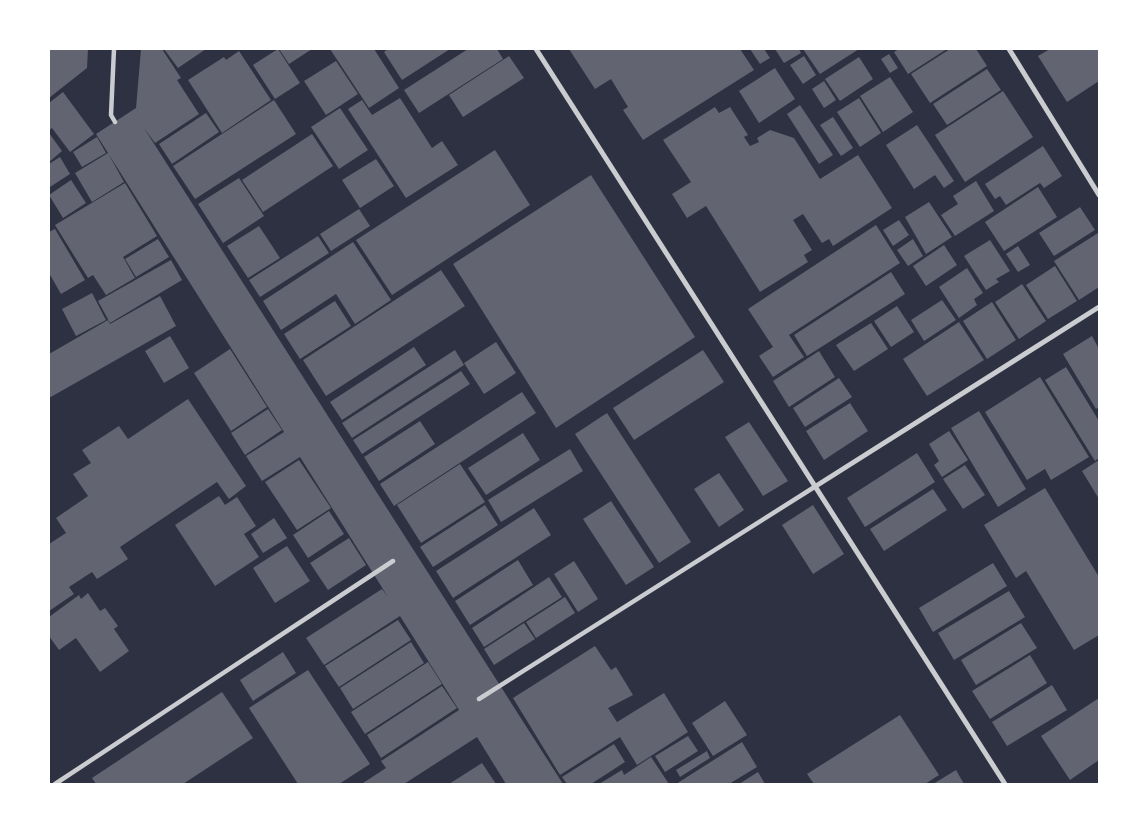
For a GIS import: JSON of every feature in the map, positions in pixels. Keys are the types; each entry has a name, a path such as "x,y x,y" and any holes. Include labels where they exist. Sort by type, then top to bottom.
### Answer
{"street":[{"path":"114,49 111,115 115,122"},
{"path":"536,49 1005,784"},
{"path":"1009,49 1099,195"},
{"path":"479,699 1099,307"},
{"path":"55,784 393,562"}],"building":[{"path":"88,49 87,68 49,98 49,50"},
{"path":"141,49 162,49 181,78 177,80 199,114 155,143 144,128 563,784 506,784 477,737 404,784 363,783 386,768 381,761 459,710 400,616 324,665 306,638 382,589 388,597 300,457 262,481 246,456 284,432 96,134 136,108"},
{"path":"164,49 206,49 178,68"},
{"path":"278,49 300,83 275,99 253,65"},
{"path":"279,49 312,49 289,64"},
{"path":"330,49 374,49 399,88 369,108"},
{"path":"388,49 450,49 402,80 384,52"},
{"path":"468,49 497,49 503,59 419,113 404,90"},
{"path":"569,49 740,49 754,70 643,140 623,110 628,107 611,79 595,89"},
{"path":"750,49 764,49 770,58 760,64"},
{"path":"775,49 799,49 801,53 784,63"},
{"path":"803,49 859,49 820,74"},
{"path":"899,49 947,49 908,74 894,52"},
{"path":"950,49 976,49 987,66 930,103 911,74"},
{"path":"1050,49 1099,49 1099,81 1067,102 1038,56"},
{"path":"239,51 271,100 222,133 188,80 224,57 226,60"},
{"path":"889,54 898,68 890,73 881,59"},
{"path":"509,56 524,78 463,117 449,95"},
{"path":"804,56 816,75 803,84 790,65"},
{"path":"859,57 873,79 840,101 825,79"},
{"path":"336,61 358,94 326,115 304,81"},
{"path":"775,68 795,99 759,123 739,91"},
{"path":"987,69 1001,90 947,125 933,104"},
{"path":"890,77 913,112 883,132 860,96"},
{"path":"824,81 836,100 824,108 812,89"},
{"path":"1003,91 1033,137 965,182 935,135"},
{"path":"63,92 94,134 70,152 52,128 49,130 49,103"},
{"path":"400,98 432,148 442,141 458,165 406,198 348,109 362,100 372,115"},
{"path":"859,98 881,133 860,147 837,112"},
{"path":"274,100 296,134 195,199 173,166"},
{"path":"800,105 833,155 819,164 787,114"},
{"path":"715,107 719,113 730,107 748,135 744,137 750,146 759,142 757,138 770,130 794,138 820,179 858,155 892,208 833,246 829,239 822,243 803,214 793,220 812,250 804,255 808,262 760,292 706,206 687,218 672,194 691,182 663,140"},
{"path":"340,108 368,150 339,169 311,127"},
{"path":"206,113 219,132 172,164 159,144"},
{"path":"833,117 853,148 841,156 820,125"},
{"path":"917,125 954,181 944,188 935,175 914,189 886,145"},
{"path":"49,133 62,151 49,162"},
{"path":"312,134 333,166 263,212 242,180"},
{"path":"97,137 106,153 82,167 73,152"},
{"path":"1043,146 1062,176 1044,188 1040,183 1006,205 1000,196 995,199 985,184"},
{"path":"495,150 530,205 392,295 356,240"},
{"path":"108,153 124,182 92,202 75,173"},
{"path":"60,157 70,174 50,187 49,164"},
{"path":"376,159 394,186 360,208 342,180"},
{"path":"591,175 695,337 556,428 453,264"},
{"path":"239,178 264,216 223,243 198,204"},
{"path":"71,180 86,203 63,218 49,195"},
{"path":"976,181 994,211 955,236 941,215 958,204 953,196"},
{"path":"125,183 157,236 123,257 135,278 106,295 93,275 88,278 55,225"},
{"path":"1038,187 1057,217 1004,251 985,222"},
{"path":"929,202 952,237 926,254 905,217"},
{"path":"1080,207 1095,230 1054,256 1039,233"},
{"path":"359,209 370,226 331,251 320,234"},
{"path":"899,220 909,235 893,246 883,230"},
{"path":"876,225 900,263 789,335 804,357 773,377 759,356 773,347 748,309"},
{"path":"259,226 280,258 248,278 227,246"},
{"path":"55,229 85,280 61,294 49,273 49,232"},
{"path":"1098,233 1099,287 1079,300 1054,261"},
{"path":"318,236 329,253 260,297 249,280"},
{"path":"158,239 169,257 136,277 125,259"},
{"path":"913,239 923,256 908,266 897,250"},
{"path":"990,240 1010,271 996,279 999,282 986,290 964,256"},
{"path":"353,242 391,300 355,324 336,294 281,330 263,301"},
{"path":"944,245 957,265 926,286 913,266"},
{"path":"1018,246 1030,265 1018,272 1006,254"},
{"path":"171,260 182,280 110,323 98,301"},
{"path":"1055,266 1077,301 1048,319 1026,285"},
{"path":"967,268 983,293 974,299 977,305 959,318 939,287"},
{"path":"441,270 465,306 326,396 303,360"},
{"path":"891,272 905,294 807,356 794,335"},
{"path":"1022,284 1046,321 1019,339 995,302"},
{"path":"92,293 106,320 76,336 62,309"},
{"path":"160,296 176,326 49,398 49,354 108,320 110,324"},
{"path":"942,300 956,320 924,341 911,320"},
{"path":"335,301 351,326 300,359 284,334"},
{"path":"992,302 1016,340 987,359 963,321"},
{"path":"897,306 914,332 891,347 874,321"},
{"path":"959,322 984,360 927,396 903,359"},
{"path":"871,323 888,349 854,371 836,345"},
{"path":"170,336 189,368 164,383 145,351"},
{"path":"1092,336 1099,349 1099,407 1096,409 1063,354"},
{"path":"496,342 516,373 484,394 464,363"},
{"path":"414,347 426,365 342,420 330,402"},
{"path":"230,349 267,407 231,431 194,373"},
{"path":"455,350 464,365 352,438 342,423"},
{"path":"703,350 724,382 634,440 613,408"},
{"path":"819,351 835,377 789,407 773,381"},
{"path":"1066,367 1099,421 1099,458 1095,461 1045,380"},
{"path":"461,371 470,384 362,454 353,440"},
{"path":"1040,377 1089,457 1051,480 1045,469 1027,480 985,412"},
{"path":"839,378 852,397 805,427 793,408"},
{"path":"522,392 536,413 394,506 380,484"},
{"path":"188,399 246,486 229,499 217,482 120,547 128,559 97,579 92,572 69,587 74,594 49,611 49,544 66,533 56,518 88,496 73,474 91,463 82,450 119,426 128,439"},
{"path":"850,403 868,431 824,460 806,431"},
{"path":"268,409 282,430 245,455 231,433"},
{"path":"979,411 1026,489 998,507 951,428"},
{"path":"607,413 691,542 659,563 575,434"},
{"path":"420,421 435,444 379,481 364,457"},
{"path":"749,422 788,481 763,496 725,437"},
{"path":"949,431 968,460 942,477 934,465 939,461 929,444"},
{"path":"523,433 540,460 486,495 468,468"},
{"path":"570,449 583,471 501,522 488,500"},
{"path":"917,453 935,482 865,527 847,498"},
{"path":"299,460 331,508 297,530 265,482"},
{"path":"1099,460 1099,499 1082,471"},
{"path":"460,464 485,502 421,543 397,505"},
{"path":"965,465 985,495 963,509 943,479"},
{"path":"719,473 744,510 719,527 694,489"},
{"path":"1045,488 1099,577 1099,635 1074,650 1026,571 1016,578 984,525"},
{"path":"933,489 947,510 884,551 870,529"},
{"path":"219,496 225,505 237,497 256,526 244,534 259,557 215,586 175,525"},
{"path":"611,501 654,567 626,585 583,519"},
{"path":"485,505 498,525 433,567 420,547"},
{"path":"813,505 844,554 813,574 782,525"},
{"path":"534,508 551,535 453,598 436,571"},
{"path":"329,511 344,534 308,558 293,535"},
{"path":"274,518 287,538 263,553 251,534"},
{"path":"349,538 366,565 328,590 310,563"},
{"path":"287,546 310,581 275,603 253,568"},
{"path":"518,560 533,585 470,625 455,601"},
{"path":"574,561 598,599 578,612 554,574"},
{"path":"993,563 1007,586 933,632 919,608"},
{"path":"549,577 562,597 484,647 472,628"},
{"path":"1009,591 1025,617 954,660 938,633"},
{"path":"88,593 100,611 105,608 118,626 114,629 129,651 100,672 76,638 59,650 49,636 49,617 79,595 81,599"},
{"path":"565,597 575,613 536,638 526,622"},
{"path":"398,620 411,640 339,687 325,666"},
{"path":"524,623 535,639 494,665 484,649"},
{"path":"1021,623 1037,648 976,685 961,660"},
{"path":"411,642 424,663 353,709 340,688"},
{"path":"595,646 611,670 616,667 633,695 608,708 617,722 664,693 688,732 637,765 620,737 560,775 513,698"},
{"path":"283,652 296,673 253,701 240,680"},
{"path":"1030,655 1047,683 990,719 972,691"},
{"path":"428,662 442,684 365,734 351,712"},
{"path":"308,670 370,764 339,784 298,784 249,708"},
{"path":"1052,685 1067,710 1007,746 992,722"},
{"path":"442,686 457,708 381,758 367,735"},
{"path":"222,692 253,738 183,784 96,784 92,778"},
{"path":"1099,698 1099,760 1070,780 1041,736"},
{"path":"725,701 747,735 713,756 692,723"},
{"path":"900,715 939,775 925,784 814,784 807,774"},
{"path":"688,736 698,751 665,772 655,756"},
{"path":"742,742 757,767 729,784 676,784"},
{"path":"614,744 625,762 591,784 567,784 562,777"},
{"path":"707,751 710,758 680,777 676,770"},
{"path":"651,757 669,784 599,784 622,770 624,775"},
{"path":"482,763 496,784 449,784"},
{"path":"956,770 964,784 933,784"},
{"path":"758,772 765,784 739,784"}]}
